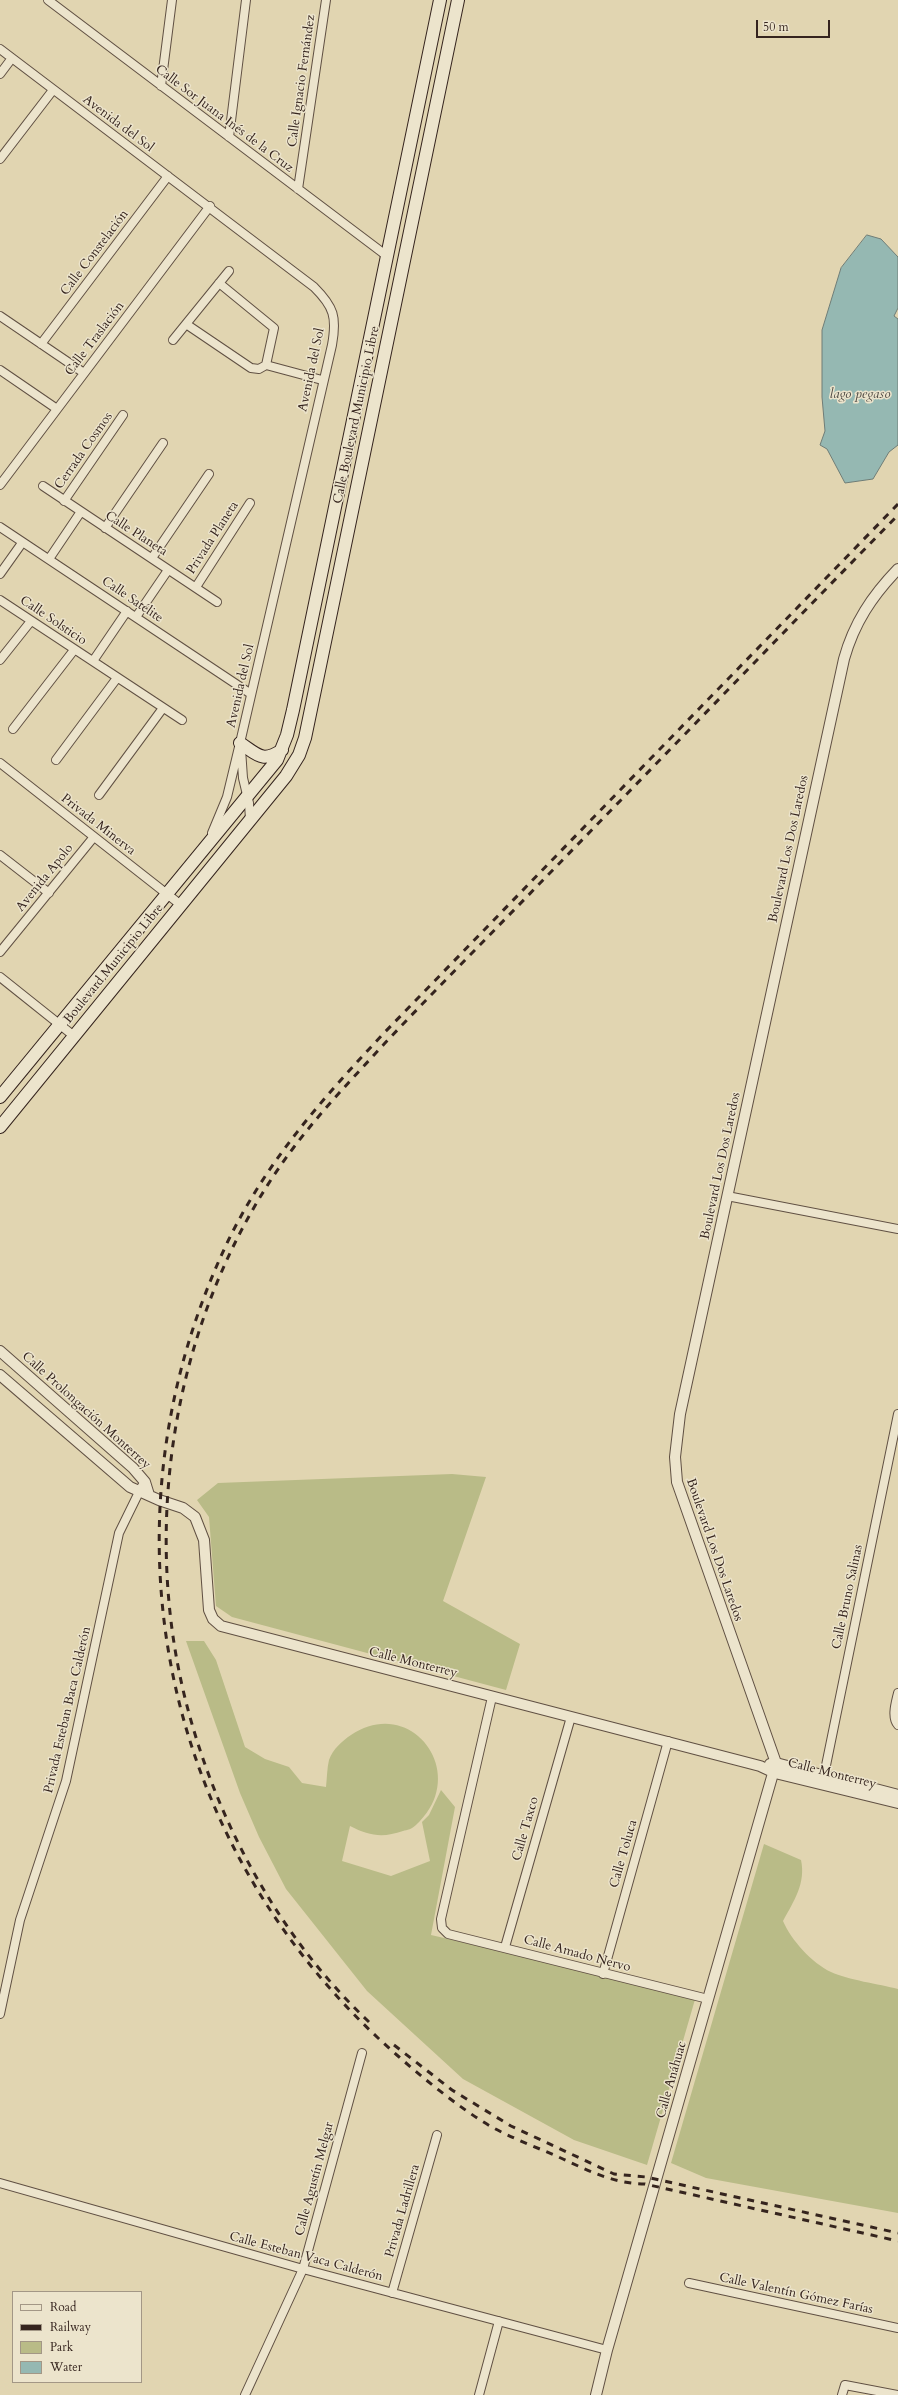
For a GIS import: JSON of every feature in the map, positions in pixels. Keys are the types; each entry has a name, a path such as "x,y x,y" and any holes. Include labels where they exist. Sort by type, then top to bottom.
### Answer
{"main road":[{"name":"Calle Boulevard Municipio Libre","path":"248,795 277,760 283,749 440,0"},
{"name":"Calle Boulevard Municipio Libre","path":"250,820 286,776 299,755 305,738 458,0"},
{"path":"240,743 264,758 269,758 283,749"},
{"name":"Boulevard Municipio Libre","path":"0,1096 248,795"},
{"name":"Boulevard Municipio Libre","path":"0,1127 250,820"}],"street":[{"name":"Calle Sor Juana Inés de la Cruz","path":"48,0 387,256"},
{"path":"161,86 172,0"},
{"path":"229,137 246,0"},
{"name":"Calle Ignacio Fernández","path":"298,189 326,0"},
{"name":"Avenida del Sol","path":"0,49 210,206 314,287 332,308 334,331 240,743 223,808 207,845"},
{"path":"0,74 12,58"},
{"path":"0,158 53,90"},
{"name":"Calle Constelación","path":"41,344 168,176"},
{"name":"Calle Traslación","path":"0,485 210,206"},
{"path":"173,340 229,271"},
{"path":"186,324 251,368 260,369 266,365 274,328 219,283"},
{"path":"0,316 84,373"},
{"path":"266,365 322,380"},
{"path":"0,370 58,409"},
{"name":"Cerrada Cosmos","path":"64,501 123,415"},
{"path":"105,528 163,443"},
{"path":"152,558 209,474"},
{"name":"Calle Planeta","path":"43,486 80,513 152,558 218,602"},
{"name":"Privada Planeta","path":"196,587 250,503"},
{"path":"49,559 80,513"},
{"name":"Calle Satélite","path":"0,527 22,543 127,610 251,694"},
{"path":"0,574 22,543"},
{"name":"Boulevard Los Dos Laredos","path":"775,1768 694,1534 675,1471 680,1414 844,659 850,637 865,608 898,569"},
{"path":"136,617 168,570"},
{"name":"Calle Solsticio","path":"0,600 182,720"},
{"name":"Calle Solsticio","path":"93,662 127,610"},
{"path":"0,660 31,621"},
{"path":"13,729 74,650"},
{"path":"56,760 117,678"},
{"path":"99,795 163,708"},
{"path":"240,743 243,778 248,795 250,820"},
{"name":"Privada Minerva","path":"0,763 93,838 181,905"},
{"name":"Avenida Apolo","path":"0,952 93,838"},
{"path":"0,855 49,893"},
{"path":"0,977 74,1036"},
{"path":"727,1196 898,1229"},
{"name":"Calle Prolongación Monterrey","path":"0,1352 127,1462 145,1482 144,1493 121,1480 0,1375"},
{"name":"Calle Bruno Salinas","path":"823,1781 898,1414"},
{"name":"Calle Monterrey","path":"144,1493 183,1508 195,1517 204,1540 209,1610 213,1619 220,1626 760,1766 775,1768 898,1803"},
{"name":"Privada Esteban Baca Calderón","path":"0,2014 20,1920 66,1781 119,1533 144,1493"},
{"path":"898,1692 894,1707 896,1722 898,1725"},
{"name":"Calle Amado Nervo","path":"492,1697 441,1919 442,1928 448,1934 505,1947 603,1974 708,1999"},
{"name":"Calle Taxco","path":"505,1947 571,1717"},
{"name":"Calle Toluca","path":"603,1974 668,1741"},
{"name":"Calle Anáhuac","path":"596,2395 607,2350 775,1768"},
{"name":"Calle Monterrey","path":"823,1781 898,1795"},
{"name":"Calle Agustín Melgar","path":"245,2395 303,2269 362,2053"},
{"name":"Privada Ladrillera","path":"392,2292 437,2136"},
{"name":"Calle Esteban Vaca Calderón","path":"0,2183 303,2269 607,2350"},
{"name":"Calle Valentín Gómez Farías","path":"689,2283 898,2328"},
{"path":"479,2395 499,2321"},
{"path":"842,2395 845,2385 898,2395"}],"green space":[{"path":"452,1474 486,1477 443,1601 520,1644 506,1690 232,1617 216,1606 209,1517 197,1500 218,1483"},
{"path":"186,1641 204,1641 216,1660 245,1747 265,1759 289,1767 302,1783 326,1787 329,1760 335,1749 351,1735 373,1725 394,1725 413,1732 427,1746 436,1763 438,1784 432,1805 416,1825 410,1829 389,1835 370,1834 350,1826 342,1861 391,1876 430,1861 422,1822 429,1815 441,1790 455,1807 431,1935 696,1996 647,2165 574,2140 463,2079 367,1991 286,1889 259,1837 240,1793"},
{"path":"764,1844 801,1860 802,1876 798,1892 783,1921 791,1936 803,1950 824,1968 838,1975 898,1989 898,2213 706,2178 671,2163"}],"water":[{"name":"lago pegaso","path":"867,235 881,239 898,257 898,308 894,316 898,319 898,445 889,452 873,479 845,483 827,449 820,445 825,431 822,397 822,330 841,268"}],"railway":[{"path":"898,504 385,1032 319,1105 280,1155 262,1182 229,1239 187,1347 164,1458 160,1568 173,1677 204,1782 252,1881 317,1973 398,2056 443,2093 490,2126 602,2176 623,2182 645,2184 898,2241"},
{"path":"369,2022 336,1988 306,1952 279,1914 254,1873 232,1831 214,1788 198,1743 185,1698 172,1627 166,1555 169,1482 179,1410 196,1340 222,1272 254,1207 294,1147 316,1120 405,1022 898,515"},
{"path":"394,2045 452,2090 511,2126 614,2174 646,2177 898,2233"}]}
